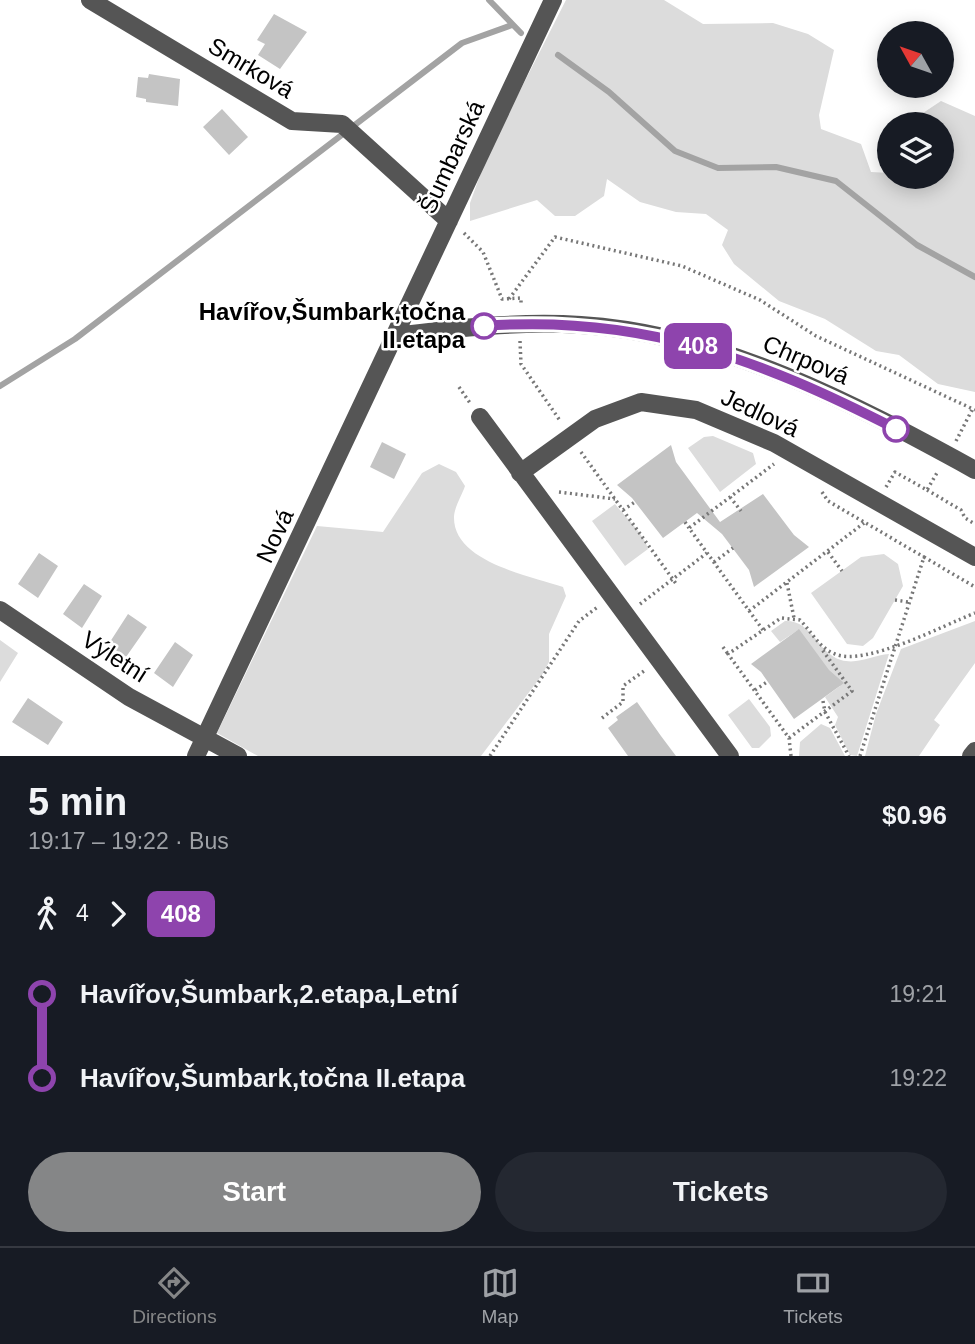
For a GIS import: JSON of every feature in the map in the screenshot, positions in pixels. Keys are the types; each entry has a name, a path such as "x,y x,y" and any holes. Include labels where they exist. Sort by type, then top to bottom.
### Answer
{"street":[{"name":"Smrková","path":"90,0 292,121 342,124 449,221"},
{"name":"Šumbarská","path":"396,336 553,0"},
{"name":"Chrpová","path":"396,336 520,323 629,330 722,352 831,396 975,470"},
{"name":"Nová","path":"196,756 396,336"},
{"name":"Jedlová","path":"520,473 595,419 641,402 696,410 774,443 975,557"},
{"path":"480,417 657,661 730,756"},
{"name":"Výletní","path":"0,610 129,697 238,756"},
{"path":"971,756 975,751"}],"path":[{"path":"449,221 477,243 502,299 521,298 521,364 677,585"},
{"path":"509,299 555,237 682,266 760,300 816,336 974,410 964,427"},
{"path":"689,528 779,459"},
{"path":"895,472 961,510 965,518 975,524"},
{"path":"928,490 934,478"},
{"path":"816,483 828,501 975,587"},
{"path":"547,491 615,499"},
{"path":"730,497 741,510"},
{"path":"623,510 635,502"},
{"path":"685,522 763,631"},
{"path":"749,611 865,523"},
{"path":"714,562 733,548"},
{"path":"828,552 842,571"},
{"path":"624,616 707,553"},
{"path":"860,756 924,557"},
{"path":"787,583 794,618"},
{"path":"490,756 579,621 611,597"},
{"path":"895,600 908,602"},
{"path":"815,640 835,654 858,657 975,613"},
{"path":"728,653 781,618 794,618 800,620 852,691 789,738"},
{"path":"723,647 789,738 791,756"},
{"path":"602,718 623,702 623,686 657,661"},
{"path":"755,690 767,682"},
{"path":"823,701 825,712 849,756"}],"shaded area":[{"path":"566,0 664,0 703,24 773,23 808,34 834,50 819,115 821,129 861,144 871,172 877,172 877,189 954,189 954,112 924,112 941,101 975,116 975,392 938,384 899,355 876,351 825,319 779,301 734,264 722,245 728,230 706,214 676,212 640,202 607,179 604,196 575,216 555,216 537,200 470,221 470,203 487,156"},
{"path":"713,436 753,453 756,464 720,492 688,448 704,437"},
{"path":"439,464 456,472 465,486 454,517 457,532 466,545 496,565 563,587 566,596 549,634 549,662 481,756 258,756 217,733 317,526 383,532 422,473"},
{"path":"615,504 639,532 648,549 625,566 592,521"},
{"path":"884,554 898,564 903,586 873,638 863,646 847,644 811,593 861,557"},
{"path":"785,621 802,626 826,651 841,660 859,661 889,654 857,756 850,755 835,725 838,717 825,697 840,686 798,630 780,642 771,631"},
{"path":"975,621 975,663 934,720 940,725 919,756 865,756 876,714 901,649"},
{"path":"0,640 18,653 0,682"},
{"path":"749,699 770,727 771,736 759,748 752,748 728,715"},
{"path":"821,724 830,728 845,756 799,756 800,742"}],"building":[{"path":"274,14 307,32 280,69 258,55 265,44 257,40"},
{"path":"149,74 180,79 178,106 146,102 146,99 136,97 138,77 148,78"},
{"path":"222,109 248,137 229,155 203,127"},
{"path":"382,442 406,454 394,479 370,467"},
{"path":"671,445 676,462 720,522 763,494 794,535 809,547 754,587 749,570 722,534 697,513 663,538 632,498 617,485"},
{"path":"39,553 58,566 38,598 18,584"},
{"path":"84,584 102,596 82,628 63,614"},
{"path":"128,614 147,627 126,657 108,645"},
{"path":"799,629 829,670 844,683 794,719 761,672 751,664"},
{"path":"175,642 193,655 173,687 154,673"},
{"path":"28,698 63,722 48,745 12,722"},
{"path":"637,702 676,756 628,756 608,728 618,720 616,717"}],"waterway":[{"path":"489,0 521,33"},
{"path":"0,386 75,339 462,43 512,25"},
{"path":"558,55 609,92 675,151 718,168 776,167 836,181 917,245 975,277"}],"bus line":[{"name":"408","path":"484,326 520,323 582,325 629,330 674,339 722,352 777,372 896,429"}],"place":[{"name":"Havířov,Šumbark,točna II.etapa","path":"484,326"}]}
